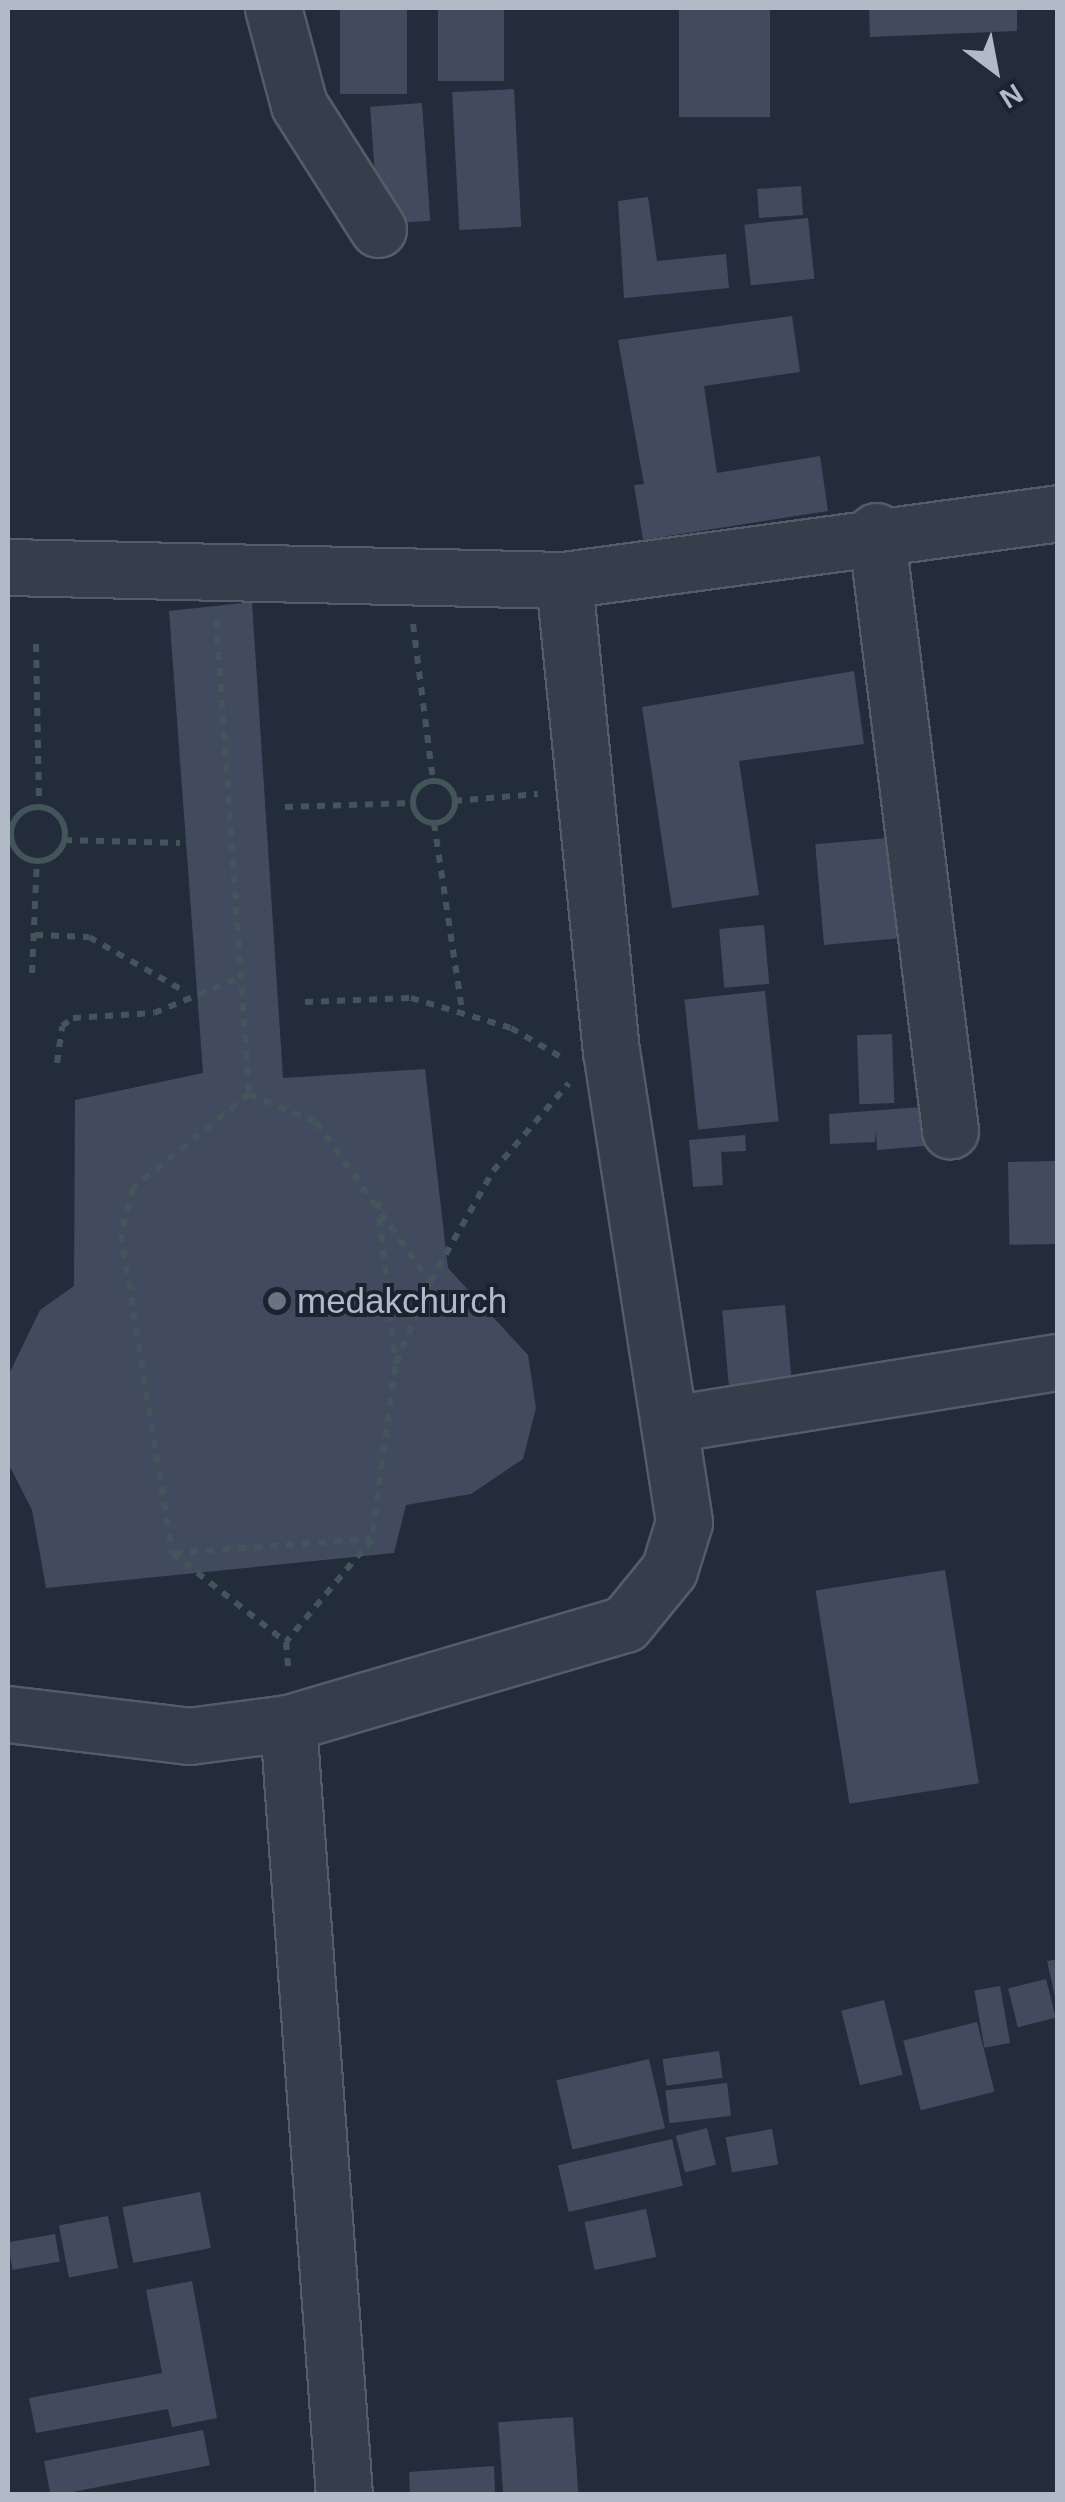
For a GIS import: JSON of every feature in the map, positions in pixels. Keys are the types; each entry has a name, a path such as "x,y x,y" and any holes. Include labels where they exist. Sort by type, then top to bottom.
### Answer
{"street":[{"path":"273,8 300,106 378,229"},
{"path":"8,567 212,568 564,580 876,531 1058,513"},
{"path":"876,531 950,1130"},
{"path":"8,1714 189,1736 288,1723 625,1624 670,1570 684,1522 670,1424 598,1061 564,580"},
{"path":"670,1424 1058,1362"},
{"path":"288,1723 344,2494"}],"path":[{"path":"212,568 249,1094"},
{"path":"413,617 432,781 454,801"},
{"path":"36,644 39,806"},
{"path":"412,803 432,781"},
{"path":"434,823 454,801 559,792"},
{"path":"285,807 412,803 434,823 462,1010"},
{"path":"37,860 16,850 9,832 18,816 39,806"},
{"path":"39,806 60,817 64,840"},
{"path":"37,860 64,840 180,843"},
{"path":"32,973 37,860"},
{"path":"35,935 89,937 186,992"},
{"path":"58,1063 66,1022 154,1013 186,992 240,977"},
{"path":"305,1002 412,998 462,1010 598,1061 494,1171 430,1282 395,1366"},
{"path":"249,1094 316,1122 378,1201 430,1282"},
{"path":"249,1094 133,1188 122,1210 172,1552 286,1642 290,1664"},
{"path":"286,1642 372,1539 395,1366 378,1201"},
{"path":"172,1552 372,1539"}],"building":[{"path":"340,8 407,8 407,94 340,94"},
{"path":"438,8 504,8 504,81 438,81"},
{"path":"679,8 770,8 770,117 679,117"},
{"path":"869,8 1017,8 1017,31 870,37"},
{"path":"514,89 521,227 459,230 452,92"},
{"path":"422,103 430,221 378,224 370,107"},
{"path":"801,186 803,215 759,218 757,189"},
{"path":"648,197 657,261 726,254 729,288 624,298 618,201"},
{"path":"808,218 814,279 751,285 744,225"},
{"path":"792,316 800,372 704,386 717,473 820,456 828,511 643,540 634,485 644,484 618,340"},
{"path":"252,602 283,1078 425,1069 448,1268 528,1355 536,1408 523,1459 471,1494 406,1505 394,1553 46,1588 32,1510 8,1463 8,1376 40,1310 74,1286 75,1100 203,1073 169,611"},
{"path":"854,671 864,744 739,761 759,895 672,908 642,707"},
{"path":"888,838 897,939 824,945 815,844"},
{"path":"764,925 769,984 724,988 719,929"},
{"path":"765,991 779,1121 698,1130 684,999"},
{"path":"892,1034 894,1103 859,1104 857,1035"},
{"path":"921,1107 925,1146 877,1150 876,1130 875,1142 830,1144 829,1114"},
{"path":"745,1135 746,1151 721,1152 723,1185 693,1187 689,1140"},
{"path":"1057,1161 1058,1244 1009,1245 1008,1162"},
{"path":"785,1305 792,1382 729,1387 722,1310"},
{"path":"945,1570 979,1783 849,1804 816,1590"},
{"path":"1058,1959 1058,2001 1056,2001 1047,1961"},
{"path":"1046,1979 1056,2018 1018,2027 1008,1988"},
{"path":"1000,1986 1010,2043 984,2048 974,1991"},
{"path":"884,2000 903,2075 860,2085 841,2011"},
{"path":"977,2022 994,2092 921,2110 903,2040"},
{"path":"719,2051 723,2078 666,2086 663,2059"},
{"path":"649,2059 665,2128 572,2150 556,2080"},
{"path":"727,2083 731,2116 669,2123 665,2091"},
{"path":"707,2128 716,2165 685,2173 676,2136"},
{"path":"772,2129 778,2164 732,2173 726,2137"},
{"path":"672,2139 683,2186 569,2212 558,2165"},
{"path":"200,2192 211,2248 133,2263 122,2207"},
{"path":"646,2209 656,2257 595,2270 584,2222"},
{"path":"108,2216 118,2268 69,2278 59,2226"},
{"path":"55,2234 60,2262 13,2270 8,2242"},
{"path":"192,2281 217,2418 172,2427 168,2409 36,2433 29,2398 162,2373 146,2290"},
{"path":"573,2417 578,2494 503,2494 498,2422"},
{"path":"203,2430 210,2465 50,2494 44,2461"},
{"path":"494,2466 495,2494 410,2494 409,2472"}],"place":[{"name":"medakchurch","path":"277,1301"}]}
